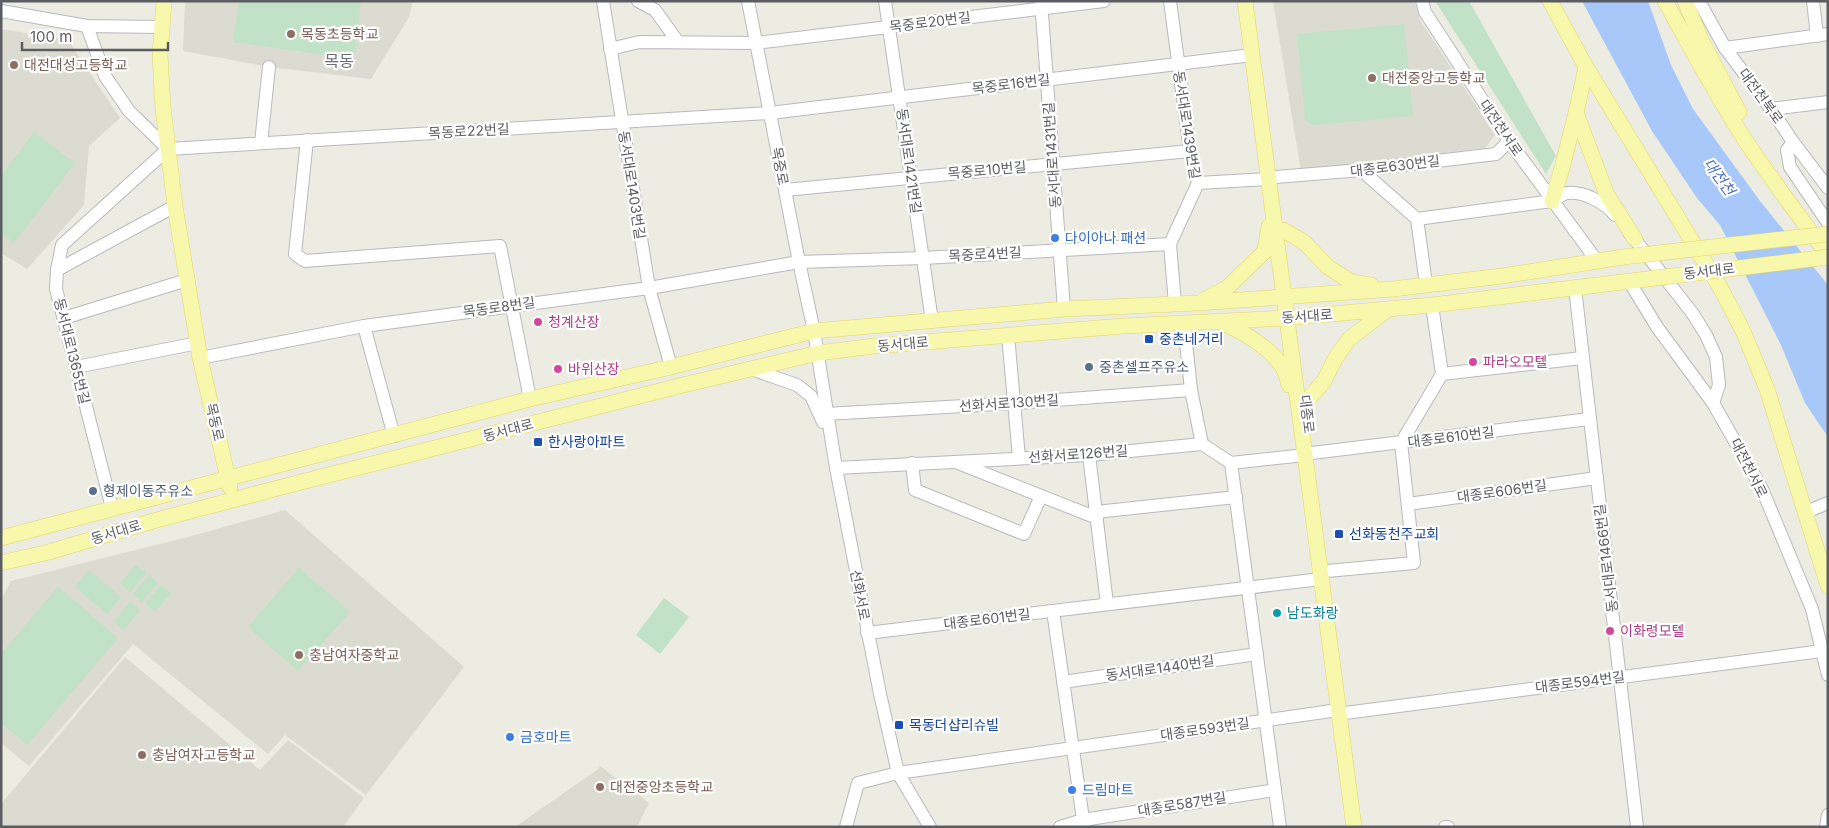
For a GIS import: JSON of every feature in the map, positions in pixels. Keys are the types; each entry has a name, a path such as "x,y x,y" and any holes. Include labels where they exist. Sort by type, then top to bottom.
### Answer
{"main road":[{"name":"목동로","path":"164,1 160,55 174,206 199,351 234,500"},
{"name":"대종로","path":"1245,1 1272,178 1283,230 1290,318 1342,712 1360,827"},
{"name":"대종로","path":"1253,1 1272,178 1272,210 1288,297"},
{"path":"1550,1 1586,67 1720,287 1743,331 1767,389 1828,586"},
{"path":"1665,1 1712,86 1774,183 1828,256"},
{"path":"1685,1 1702,42 1774,183"},
{"path":"1552,200 1576,113 1586,67"},
{"path":"1576,113 1606,194 1635,239"},
{"path":"1198,303 1227,288 1265,251 1272,210"},
{"path":"1283,230 1304,242 1328,267 1351,282 1393,289"},
{"name":"동서대로","path":"1,538 530,399 814,331 1064,309 1198,303 1393,289 1502,276 1623,257 1828,234"},
{"name":"동서대로","path":"1,563 49,552 153,520 679,386 818,353 874,346 1008,335 1217,320 1290,318 1432,305 1828,256"},
{"path":"1217,320 1240,330 1264,347 1283,367 1302,408 1324,381 1335,359 1349,339 1388,309"},
{"name":"대종로","path":"1342,712 1354,827"}],"street":[{"name":"동서대로1403번길","path":"603,1 649,288 670,367"},
{"path":"638,1 656,10 678,42"},
{"name":"목중로","path":"748,1 814,331"},
{"name":"동서대로1421번길","path":"885,1 932,321"},
{"name":"목중로20번길","path":"610,49 639,42 756,43 1041,5 1104,1"},
{"name":"동서대로1439번길","path":"1170,1 1190,151 1198,183 1170,244 1175,304"},
{"name":"대전천서로","path":"1422,1 1425,12 1509,141 1597,261"},
{"name":"대전천북로","path":"1699,1 1725,48 1771,109 1793,142 1821,171 1828,188"},
{"path":"1725,48 1822,35 1813,1"},
{"name":"동서대로1431번길","path":"1041,5 1064,309"},
{"path":"1,11 87,26 162,27"},
{"path":"87,26 105,76 130,111 168,148"},
{"name":"목중로16번길","path":"770,113 1252,55"},
{"path":"261,142 270,67"},
{"path":"1771,109 1828,102"},
{"name":"목동로22번길","path":"168,148 770,113"},
{"name":"동서대로","path":"306,140 296,254 305,261 500,246 530,399"},
{"name":"대종로630번길","path":"1272,178 1361,170 1496,154 1509,141"},
{"path":"1793,142 1787,150 1790,167 1828,223"},
{"name":"동서대로1365번길","path":"112,508 56,289 57,270 62,245 168,148"},
{"name":"목중로10번길","path":"785,190 1190,151"},
{"path":"1361,170 1417,219 1426,284"},
{"path":"1198,183 1272,178"},
{"path":"1417,219 1552,200 1567,193 1589,196 1608,206 1692,314 1706,336 1716,357 1719,386 1713,403"},
{"path":"57,270 174,206"},
{"name":"목중로4번길","path":"799,262 923,258 1170,244"},
{"name":"목동로8번길","path":"199,351 511,305 649,288 799,262"},
{"path":"64,318 187,280"},
{"name":"대전천서로","path":"1634,280 1658,327 1713,403 1762,489 1812,609 1828,675"},
{"name":"동서대로1466번길","path":"1575,288 1638,827"},
{"path":"1408,504 1401,443 1442,374 1432,305"},
{"path":"1184,323 1191,390 1202,444 1231,463 1280,827"},
{"path":"364,326 394,436"},
{"name":"선화서로","path":"814,331 826,414 867,633 898,773 930,827"},
{"path":"1008,335 1019,458"},
{"path":"76,367 199,351"},
{"path":"1442,374 1582,358"},
{"path":"751,369 794,383 811,396 831,442"},
{"name":"선화서로130번길","path":"826,414 1191,390"},
{"name":"대종로610번길","path":"1231,463 1590,419"},
{"name":"선화서로126번길","path":"836,468 1089,455 1202,444"},
{"path":"1089,455 1107,604"},
{"name":"선화서로126번길","path":"953,461 1041,496 1096,515"},
{"path":"912,463 915,490 1024,534 1041,496"},
{"name":"대종로606번길","path":"1408,504 1596,478"},
{"path":"1096,515 1236,497"},
{"name":"대종로601번길","path":"867,633 1248,588 1324,575 1414,563 1408,504"},
{"path":"1806,512 1825,504"},
{"path":"1053,611 1083,823"},
{"name":"대종로594번길","path":"1342,712 1822,651"},
{"name":"동서대로1440번길","path":"1063,682 1257,654"},
{"name":"대종로593번길","path":"898,773 1266,720 1342,712"},
{"path":"846,827 858,783 898,773"},
{"name":"대종로587번길","path":"1060,827 1275,790"},
{"path":"1826,827 1828,815"}],"shaded area":[{"name":"목동초등학교","path":"185,1 413,1 409,17 371,79 269,67 183,51"},
{"name":"대전중앙고등학교","path":"1273,1 1414,1 1420,20 1495,135 1485,148 1301,171"},
{"path":"1,29 68,40 120,118 89,146 84,205 27,269 1,253"},
{"name":"충남여자중학교","path":"285,510 464,667 366,795 285,735 268,754 133,644 29,766 1,743 1,599 11,581 188,537"},
{"name":"충남여자고등학교","path":"125,657 260,770 288,740 364,798 343,827 1,827 1,804"},
{"name":"대전중앙초등학교","path":"600,766 649,803 637,827 515,827 597,770"}],"green space":[{"path":"239,1 361,1 354,59 233,42"},
{"path":"1435,1 1469,1 1556,156 1546,174"},
{"path":"1404,24 1413,116 1312,125 1305,120 1297,34"},
{"path":"34,132 75,163 14,243 1,233 1,176"},
{"path":"136,565 146,573 130,592 120,584"},
{"path":"299,568 350,612 298,671 248,627"},
{"path":"89,570 121,597 107,614 75,587"},
{"path":"149,575 158,583 142,602 133,594"},
{"path":"161,585 171,593 155,612 145,604"},
{"path":"58,587 118,638 27,745 1,723 1,654"},
{"path":"664,598 689,617 660,654 636,635"},
{"path":"130,602 140,610 124,630 114,622"}],"water":[{"name":"대전천","path":"1582,1 1648,1 1671,65 1693,109 1760,201 1828,285 1828,437 1805,403 1781,345 1720,225 1697,198 1652,131"}],"place":[{"name":"목동초등학교","path":"291,34"},
{"name":"대전대성고등학교","path":"14,65"},
{"name":"대전중앙고등학교","path":"1372,78"},
{"name":"다이아나 패션","path":"1055,238"},
{"name":"청계산장","path":"538,322"},
{"name":"중촌네거리","path":"1149,339"},
{"name":"파라오모텔","path":"1473,362"},
{"name":"중촌셀프주유소","path":"1089,367"},
{"name":"바위산장","path":"558,369"},
{"name":"한사랑아파트","path":"538,442"},
{"name":"형제이동주유소","path":"93,491"},
{"name":"선화동천주교회","path":"1339,534"},
{"name":"남도화랑","path":"1277,613"},
{"name":"이화령모텔","path":"1610,631"},
{"name":"충남여자중학교","path":"299,655"},
{"name":"목동더샵리슈빌","path":"899,725"},
{"name":"금호마트","path":"510,737"},
{"name":"충남여자고등학교","path":"142,755"},
{"name":"대전중앙초등학교","path":"600,787"},
{"name":"드림마트","path":"1072,790"}],"district":[{"name":"목동","path":"339,61"}]}
